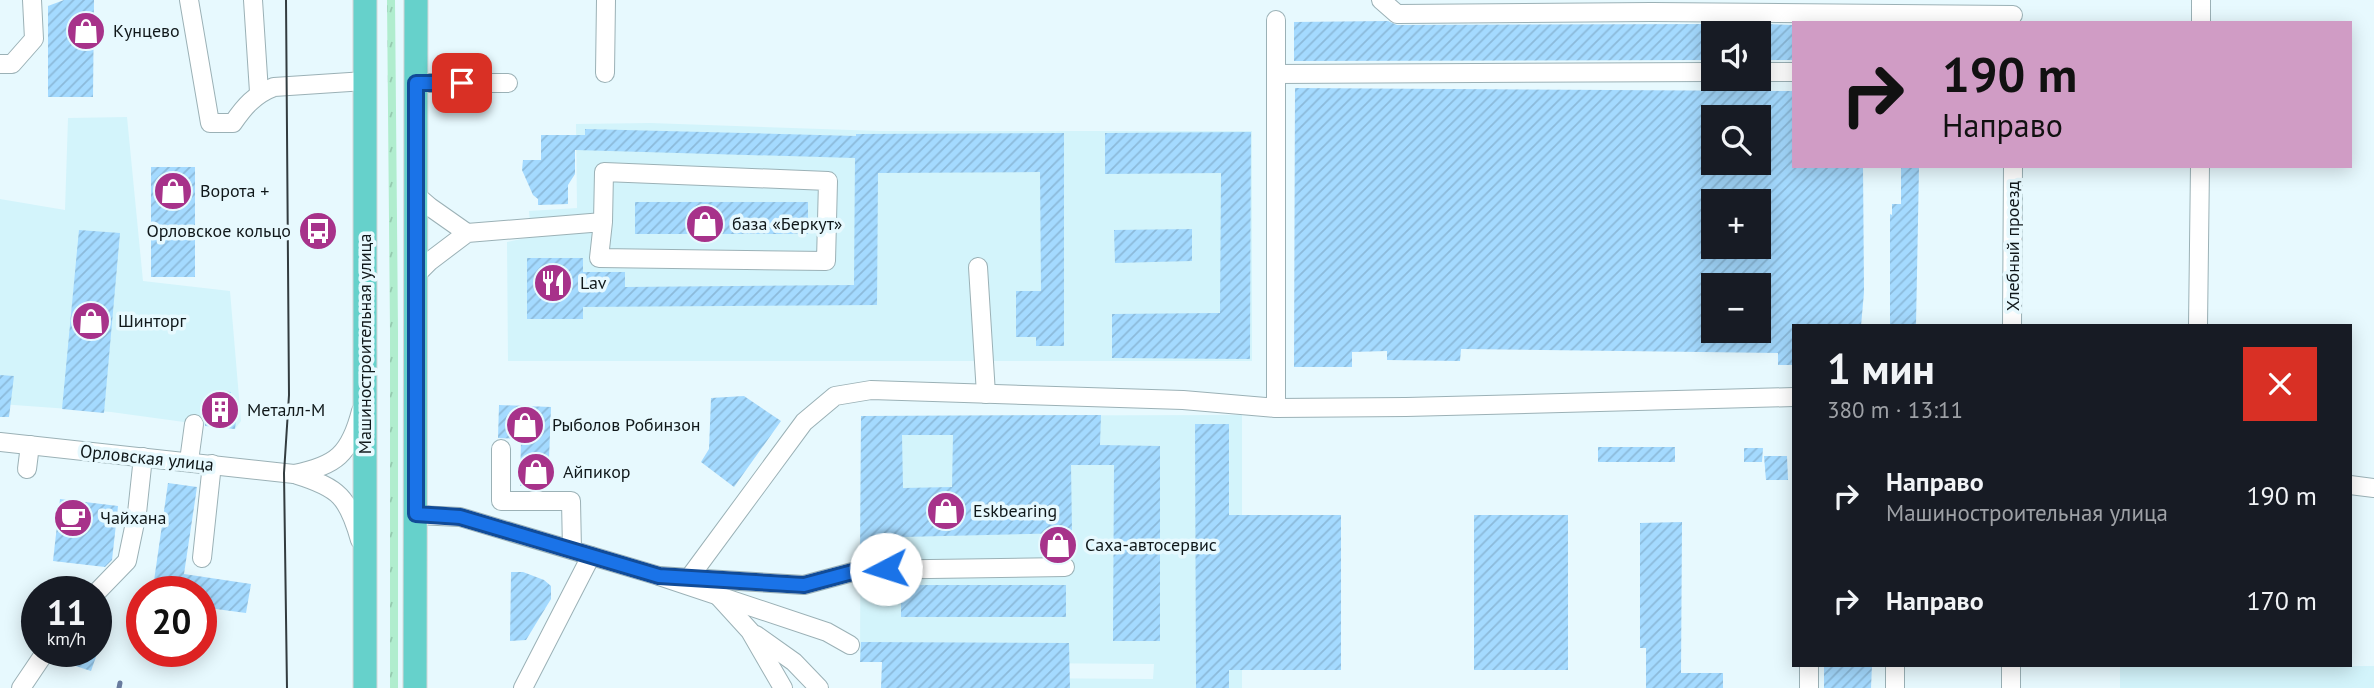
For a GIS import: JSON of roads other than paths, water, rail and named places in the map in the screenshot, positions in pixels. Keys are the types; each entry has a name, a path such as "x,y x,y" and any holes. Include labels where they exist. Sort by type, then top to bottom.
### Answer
{"main road":[{"name":"Машиностроительная улица","path":"365,0 365,688"},
{"path":"415,688 416,0"}],"street":[{"path":"0,64 12,64 34,38 32,0"},
{"path":"189,0 210,123 233,123 259,92 274,87 365,81"},
{"path":"253,0 259,92"},
{"path":"605,73 606,0"},
{"path":"1381,0 1397,14 1892,7 2013,12"},
{"path":"2201,21 2202,0"},
{"path":"1276,20 1276,408"},
{"path":"1276,74 1701,72"},
{"path":"1771,72 1792,72"},
{"path":"416,83 508,83"},
{"name":"Хлебный проезд","path":"2012,324 2013,168"},
{"path":"2198,324 2200,168"},
{"path":"604,172 828,181 826,261 599,258 603,222 604,172"},
{"path":"416,195 467,233"},
{"path":"416,275 467,233 603,222"},
{"path":"978,267 986,394"},
{"path":"294,474 320,469 333,461 346,447 360,414 365,390"},
{"path":"689,578 804,422 835,396 871,390 1183,400 1276,408 1792,397"},
{"path":"189,461 194,424"},
{"name":"Орловская улица","path":"0,442 294,474"},
{"path":"27,469 30,445"},
{"path":"501,449 501,500 571,501 572,550"},
{"path":"112,576 127,561 137,513 143,457"},
{"path":"202,558 212,464"},
{"path":"294,474 325,484 338,493 355,521 365,560"},
{"path":"2352,485 2374,488"},
{"path":"416,514 460,517 659,576 827,632 850,645"},
{"path":"523,688 591,556"},
{"path":"659,576 804,585 860,570 1065,567"},
{"path":"717,594 750,631 783,688"},
{"path":"750,631 794,662 819,688"},
{"path":"21,688 35,667"},
{"path":"1809,667 1809,688"},
{"path":"1895,667 1895,688"},
{"path":"2011,667 2011,688"}],"waterway":[{"path":"119,688 120,683"}],"tram line":[{"path":"286,0 289,395 284,473 287,688"}],"place":[{"name":"Кунцево","path":"86,31"},
{"name":"Ворота +","path":"173,191"},
{"name":"база «Беркут»","path":"705,224"},
{"name":"Орловское кольцо","path":"318,231"},
{"name":"Lav","path":"553,283"},
{"name":"Шинторг","path":"91,321"},
{"name":"Металл-М","path":"220,410"},
{"name":"Рыболов Робинзон","path":"525,425"},
{"name":"Айпикор","path":"536,472"},
{"name":"Eskbearing","path":"946,511"},
{"name":"Чайхана","path":"73,518"},
{"name":"Саха-автосервис","path":"1058,545"}]}
